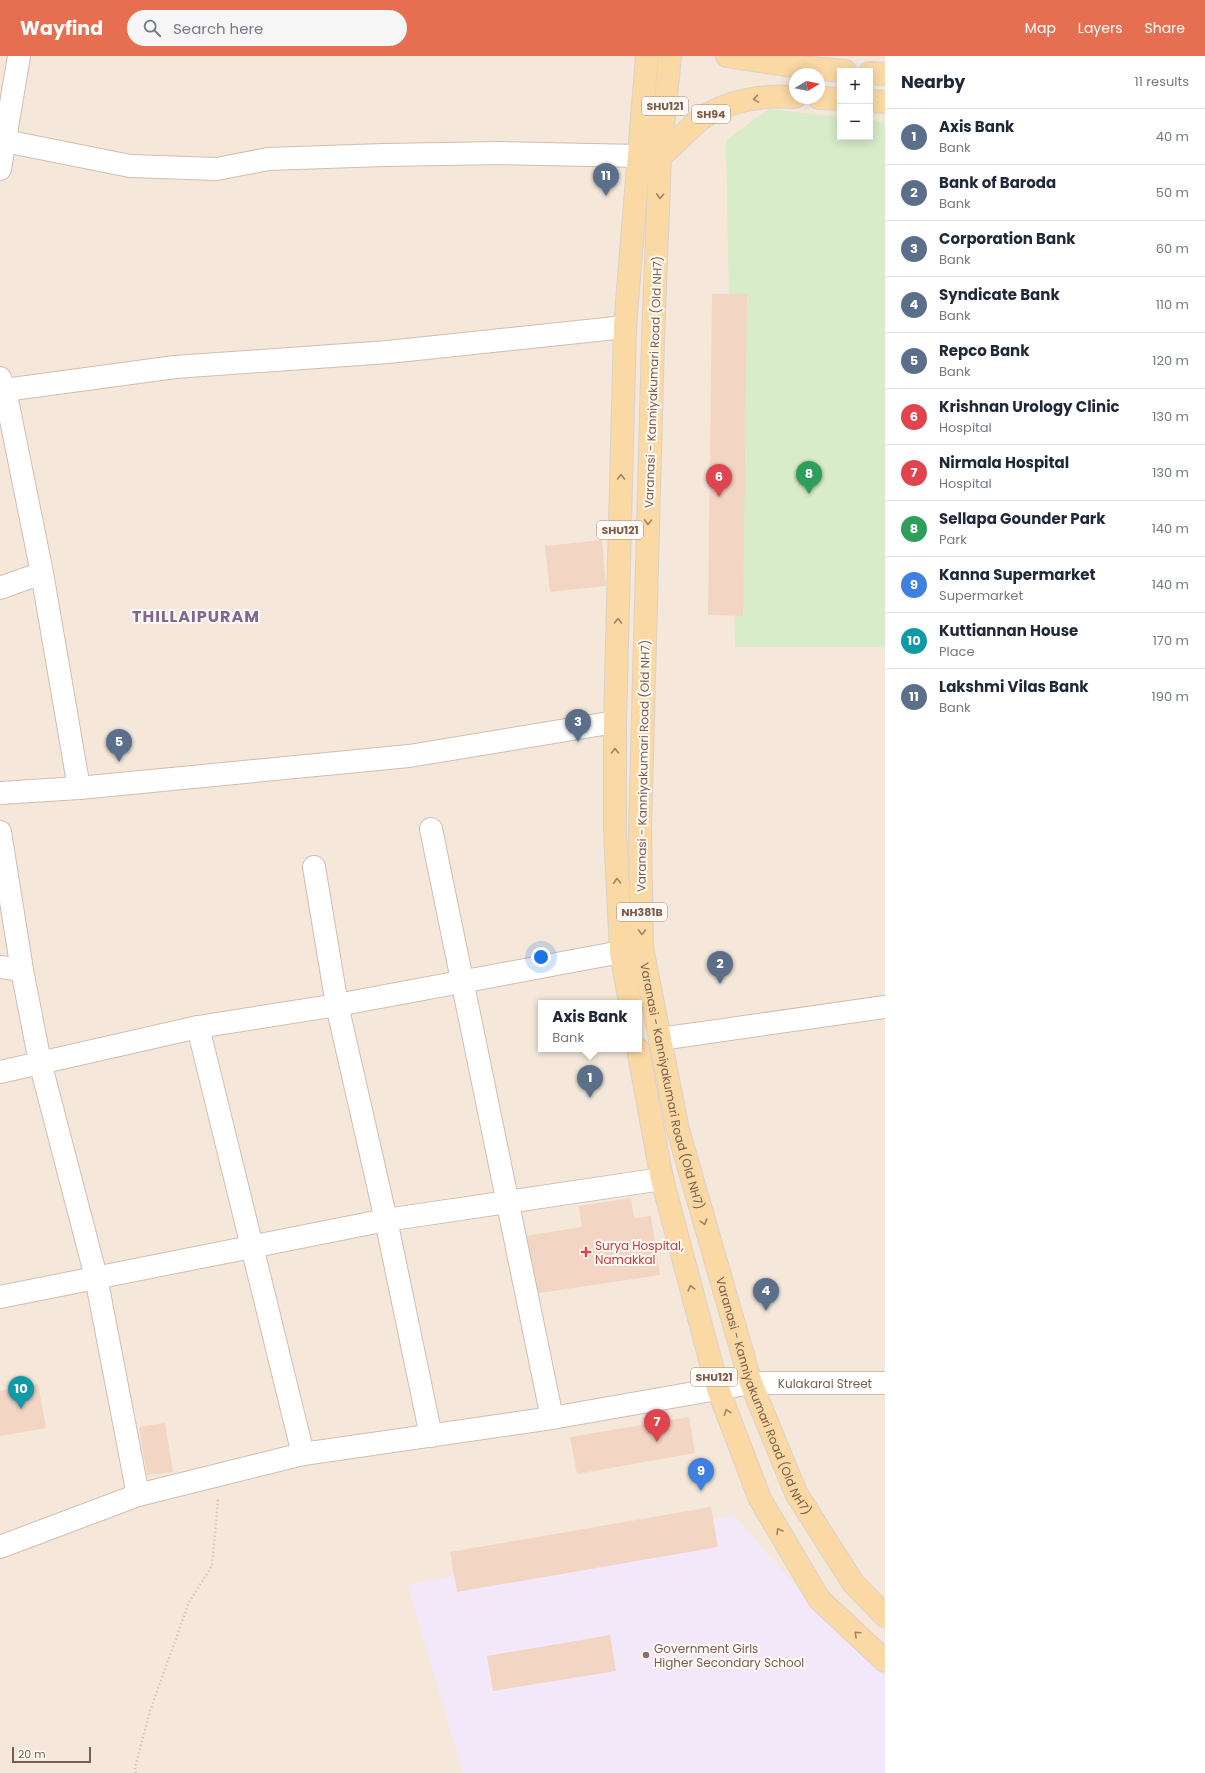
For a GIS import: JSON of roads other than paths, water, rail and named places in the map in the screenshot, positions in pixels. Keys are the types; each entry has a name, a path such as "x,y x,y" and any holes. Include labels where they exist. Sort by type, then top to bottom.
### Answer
{"main road":[{"name":"Varanasi - Kanniyakumari Road (Old NH7)","path":"646,56 650,157 653,339 640,830 642,948 678,1130 751,1383 796,1493 853,1583 885,1616"},
{"name":"Varanasi - Kanniyakumari Road (Old NH7)","path":"629,1000 621,952 615,831 624,327 650,157 670,56"},
{"path":"727,56 800,68 837,71"},
{"path":"873,73 885,74"},
{"name":"SH94","path":"650,157 702,119 732,103 777,96 789,97"},
{"path":"825,98 837,99"},
{"path":"873,101 885,102"},
{"name":"SHU121","path":"639,1052 662,1179 718,1389 760,1499 819,1598 885,1661"}],"street":[{"path":"0,169 5,141 7,77 19,56"},
{"path":"5,141 130,166 217,169 268,159 376,156 502,153 650,157"},
{"path":"78,788 42,573 2,384 175,368 388,352 624,327"},
{"path":"0,588 42,573"},
{"path":"0,792 78,788 409,756 616,722"},
{"path":"431,829 463,981 506,1202 552,1418"},
{"path":"0,832 22,970 40,1062 96,1277 138,1495"},
{"path":"314,868 337,1005 386,1220 431,1436"},
{"path":"0,1072 198,1028 337,1005 621,952"},
{"path":"0,967 22,970"},
{"path":"660,1039 885,1007"},
{"path":"198,1028 253,1246 303,1454"},
{"path":"0,1298 96,1277 386,1220 662,1179"},
{"name":"Kulakarai Street","path":"0,1547 138,1495 303,1454 552,1418 751,1383 885,1383"}],"place":[{"name":"Lakshmi Vilas Bank","path":"606,196"},
{"name":"Sellapa Gounder Park","path":"809,494"},
{"name":"Krishnan Urology Clinic","path":"719,497"},
{"name":"Corporation Bank","path":"578,742"},
{"name":"Repco Bank","path":"119,762"},
{"name":"Bank of Baroda","path":"720,984"},
{"name":"Axis Bank","path":"590,1098"},
{"name":"Surya Hospital, Namakkal","path":"586,1252"},
{"name":"Syndicate Bank","path":"766,1311"},
{"name":"Kuttiannan House","path":"21,1409"},
{"name":"Nirmala Hospital","path":"657,1442"},
{"name":"Kanna Supermarket","path":"701,1491"},
{"name":"Government Girls Higher Secondary School","path":"646,1655"}],"district":[{"name":"THILLAIPURAM","path":"196,616"}]}
